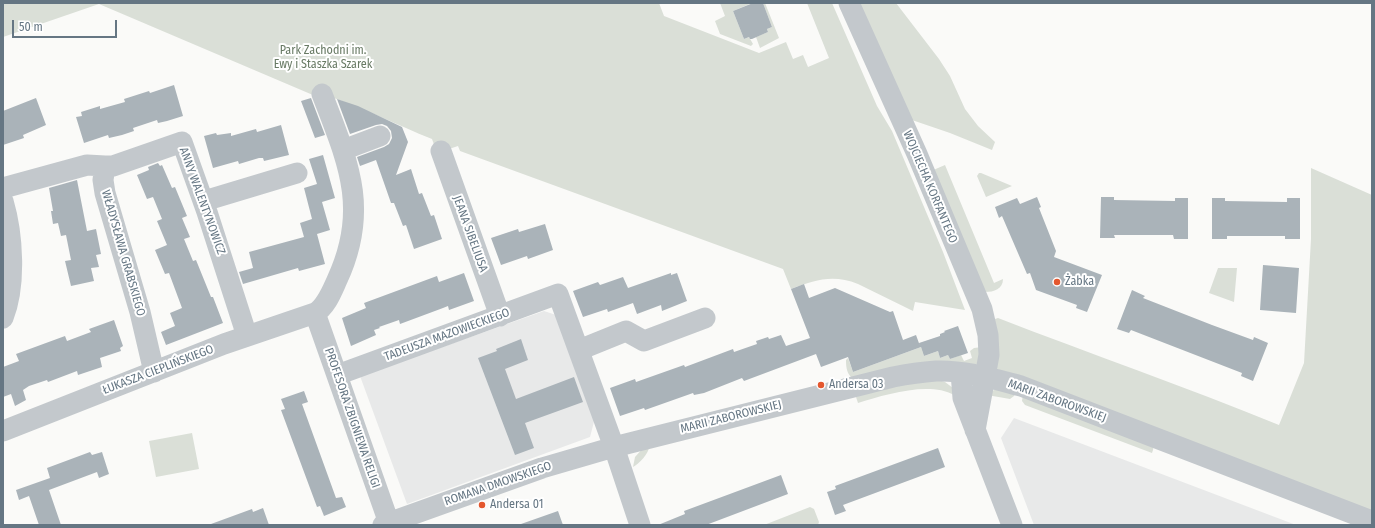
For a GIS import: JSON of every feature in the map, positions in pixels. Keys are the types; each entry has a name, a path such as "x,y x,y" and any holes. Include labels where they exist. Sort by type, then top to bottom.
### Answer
{"street":[{"name":"WOJCIECHA KORFANTEGO","path":"849,3 917,154 982,309 988,335 989,359 975,430"},
{"path":"315,313 322,308 338,278 345,258 353,222 353,190 343,150 322,94"},
{"path":"343,150 380,136"},
{"name":"ANNY WALENTYNOWICZ","path":"105,166 113,166 182,142 204,201 247,336"},
{"name":"JEANA SIBELIUSA","path":"441,152 500,316"},
{"path":"3,188 87,165 105,166"},
{"name":"WŁADYSŁAWA GRABSKIEGO","path":"105,166 103,180 105,193 140,312 154,372"},
{"path":"204,201 297,173"},
{"path":"3,201 11,238 9,294 3,318"},
{"name":"TADEUSZA MAZOWIECKIEGO","path":"337,375 558,294 579,350"},
{"name":"ŁUKASZA CIEPLIŃSKIEGO","path":"3,431 247,336 315,313"},
{"name":"PROFESORA ZBIGNIEWA RELIGI","path":"315,313 386,524"},
{"path":"640,525 579,350 626,331 644,341 705,318"},
{"name":"MARII ZABOROWSKIEJ","path":"614,447 893,377 938,371 961,373 1021,386 1372,521"},
{"path":"961,373 963,398 1012,525"},
{"name":"ROMANA DMOWSKIEGO","path":"386,524 542,468 614,447"}],"shaded area":[{"path":"544,311 559,316 596,414 590,437 407,504 360,376"},
{"path":"1014,418 1296,525 1034,525 1001,438"}],"green space":[{"name":"Park Zachodni im. Ewy i Staszka Szarek","path":"3,3 659,3 664,16 759,53 786,42 793,59 803,55 808,67 829,58 807,3 832,3 877,106 892,131 943,252 965,310 915,302 913,311 858,284 840,279 824,279 791,289 783,269 460,151 458,146 437,153 432,139 328,96 327,101 99,4 3,37"},
{"path":"720,3 752,3 733,11 744,39 749,37 753,44 751,46 720,34 715,21 725,16"},
{"path":"763,3 765,3 779,38 760,48 756,37 768,32 767,29 772,27"},
{"path":"856,3 896,3 939,59 950,76 965,109 978,126 995,142 992,150 950,133 909,119"},
{"path":"945,165 994,283 1003,279 1000,288 995,291 985,292 931,171"},
{"path":"1311,168 1372,195 1372,514 1000,371 996,368 992,320 998,318 1209,397 1279,425 1304,363 1311,239"},
{"path":"979,173 1012,186 986,197 977,176"},
{"path":"1218,268 1237,268 1234,302 1209,293"},
{"path":"921,347 924,356 938,351 940,358 948,355 950,359 961,355 964,361 972,358 970,351 974,348 982,347 977,364 975,365 853,379 847,371 846,360 848,358 853,372"},
{"path":"939,380 945,382 953,388 954,395 944,391 919,389 893,393 858,403 856,397 877,388"},
{"path":"999,388 1016,391 1014,396 1010,399 987,395"},
{"path":"1023,394 1154,444 1152,453 1025,405 1022,401"},
{"path":"192,433 199,469 156,477 149,441"},
{"path":"644,447 649,447 646,455 633,467 635,457"},
{"path":"810,507 814,509 819,522 818,525 764,525"}],"building":[{"path":"753,3 763,3 772,27 767,29 768,32 752,39 749,37 744,39 733,11"},
{"path":"174,85 183,116 158,123 157,120 133,128 134,131 122,135 109,138 108,135 84,143 76,117 82,116 81,112 100,106 100,109 125,102 124,99 149,91 150,93"},
{"path":"36,98 46,125 23,135 24,138 3,145 3,111"},
{"path":"311,98 325,135 315,138 301,101"},
{"path":"337,99 358,106 402,127 408,142 396,175 411,169 419,194 422,193 431,216 434,215 442,239 414,249 406,225 403,226 394,203 391,203 376,160 360,166 357,157 389,144 392,138 391,131 387,126 382,124 350,134"},
{"path":"281,125 289,155 264,161 263,158 259,158 239,164 238,161 213,168 204,136 216,133 217,135 231,133 231,136 256,129 257,132"},
{"path":"323,155 335,198 322,202 330,230 317,234 325,264 299,271 298,268 243,284 239,272 253,268 249,252 304,237 300,223 312,219 304,188 317,184 309,159"},
{"path":"158,163 160,166 162,165 172,188 175,187 187,216 182,218 190,237 184,239 193,261 196,260 223,323 166,345 161,332 175,326 170,313 182,308 169,273 165,274 155,250 167,245 157,221 162,219 153,197 147,199 137,175 149,170 148,167"},
{"path":"77,180 87,231 96,229 101,254 96,255 99,267 91,268 94,281 71,286 65,261 71,260 66,235 61,236 58,223 53,224 51,211 53,211 49,188"},
{"path":"1037,197 1041,207 1039,208 1056,251 1054,257 1102,275 1087,312 1076,308 1077,305 1036,290 1030,273 1027,274 1002,216 999,218 995,207 1017,198 1020,204"},
{"path":"1101,197 1114,197 1114,200 1175,201 1175,198 1188,198 1188,239 1174,239 1173,235 1114,235 1115,238 1100,238"},
{"path":"1212,198 1225,198 1225,201 1287,202 1287,198 1300,198 1300,239 1285,239 1285,236 1227,236 1227,239 1212,239"},
{"path":"545,224 553,250 528,259 527,256 501,265 491,238 518,229 519,232"},
{"path":"1263,265 1299,268 1296,313 1260,310"},
{"path":"464,273 474,301 449,310 448,306 400,324 399,320 379,327 380,328 374,330 376,335 351,346 342,318 366,308 364,303 437,276 439,282"},
{"path":"671,273 671,275 677,273 687,301 662,311 661,305 637,314 633,303 608,312 607,309 583,317 573,291 598,282 600,285 623,277 628,288"},
{"path":"804,284 809,298 835,288 890,312 893,311 903,340 916,335 920,346 919,343 940,336 940,334 945,332 944,331 958,326 968,353 950,359 948,355 940,358 938,351 924,356 921,347 853,372 848,357 821,367 816,354 744,381 742,378 704,393 694,395 693,393 645,410 644,408 620,416 610,388 635,379 636,382 684,365 685,367 733,349 734,352 757,344 756,341 768,337 769,339 781,335 786,346 810,338 791,289"},
{"path":"1132,290 1145,296 1143,298 1212,325 1253,340 1254,337 1268,343 1253,381 1241,376 1242,373 1131,330 1129,333 1117,329"},
{"path":"114,320 123,346 120,348 121,351 100,358 102,367 78,375 77,371 48,382 47,380 29,386 23,390 26,400 15,406 11,394 3,397 3,367 19,361 16,354 65,336 67,341 91,332 89,329"},
{"path":"521,339 528,360 505,369 516,399 574,377 583,402 525,423 534,448 515,455 478,358 497,351 496,349"},
{"path":"304,391 308,402 302,404 336,498 342,497 346,507 324,516 320,506 317,507 281,410 285,409 281,399"},
{"path":"938,448 945,467 843,505 846,511 835,515 827,492 836,489 835,486"},
{"path":"90,452 92,455 102,452 109,474 99,478 97,472 49,490 61,525 39,525 29,496 19,500 16,490 50,478 47,468"},
{"path":"781,475 788,494 706,525 658,525 685,514 684,511"},
{"path":"263,508 269,525 211,524 252,509 253,512"},
{"path":"558,511 563,525 521,525 521,524"}],"place":[{"name":"Żabka","path":"1057,282"},
{"name":"Andersa 03","path":"821,385"},
{"name":"Andersa 01","path":"482,505"}]}
